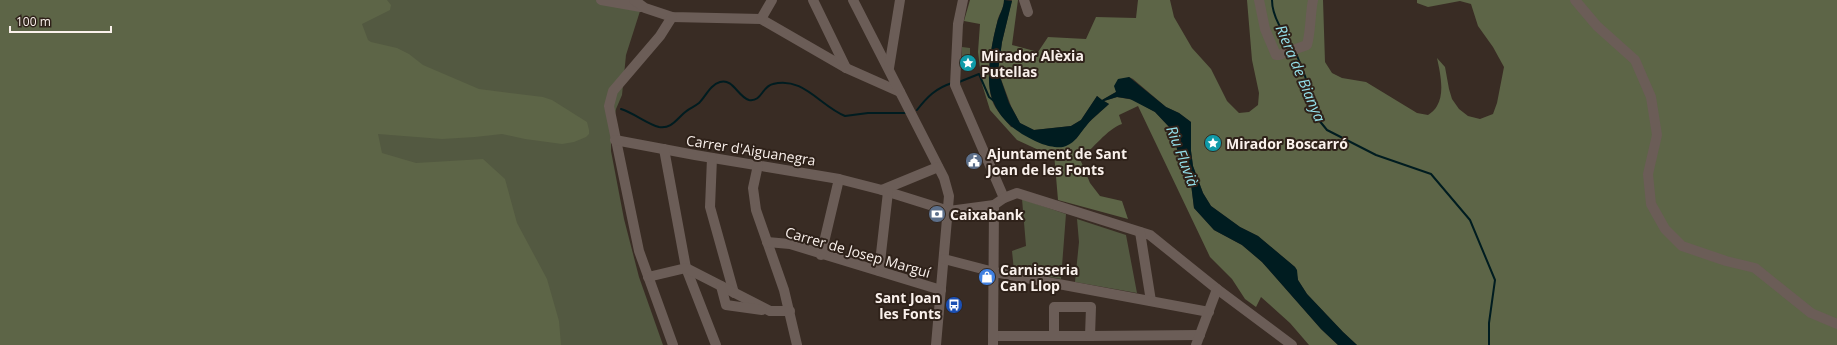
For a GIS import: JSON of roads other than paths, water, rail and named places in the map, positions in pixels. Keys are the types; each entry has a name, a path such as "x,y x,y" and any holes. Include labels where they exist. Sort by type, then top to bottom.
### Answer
{"street":[{"path":"602,0 645,8 672,17 761,18 846,68 900,92"},
{"path":"634,0 645,8"},
{"path":"761,18 772,0"},
{"path":"813,0 846,68"},
{"path":"853,0 944,178 949,196 936,345"},
{"path":"889,68 900,0"},
{"path":"962,0 958,24 955,86 1004,198"},
{"path":"1024,0 1028,12 1028,0"},
{"path":"1259,0 1265,29 1276,55 1279,55 1303,48 1307,45 1310,34 1310,17 1313,0"},
{"path":"1576,0 1597,26 1635,60 1651,97 1657,135 1648,174 1651,204 1665,229 1682,246 1726,261 1755,268 1811,312 1837,324"},
{"path":"672,17 660,36 613,91 609,106 638,251 673,345"},
{"name":"Carrer d'Aiguanegra","path":"615,140 839,179 885,191 948,211"},
{"path":"664,149 686,268 716,345"},
{"path":"712,158 710,207 734,293"},
{"path":"758,165 754,188 756,210 790,311 797,345"},
{"path":"879,271 885,191 938,166"},
{"path":"821,255 839,179"},
{"path":"948,211 994,205 1004,198 1017,193 1150,235 1217,289 1292,345"},
{"path":"994,205 993,341 1023,341 1054,336 1070,341 1090,336 1200,335"},
{"path":"1140,232 1151,301"},
{"name":"Carrer de Josep Marguí","path":"767,242 790,244 821,255 941,290"},
{"path":"944,259 994,272 1209,312"},
{"path":"648,277 686,268 770,311"},
{"path":"694,286 709,280"},
{"path":"721,286 726,306 770,311 790,311"},
{"path":"1196,345 1217,289"},
{"path":"1054,336 1054,307 1091,308 1090,336"}],"water":[{"name":"Riu Fluvià","path":"1004,0 1012,1 1002,42 998,71 1009,103 1020,123 1034,130 1071,126 1081,120 1097,96 1102,100 1116,92 1114,86 1118,79 1129,77 1166,107 1179,113 1191,122 1191,151 1193,166 1203,193 1211,206 1240,227 1258,236 1295,267 1297,270 1298,280 1307,294 1357,345 1338,345 1321,329 1262,262 1242,245 1214,230 1194,208 1191,184 1181,164 1172,130 1155,112 1130,99 1117,97 1104,101 1109,104 1092,119 1073,142 1061,147 1047,146 1013,128 1005,120 994,103 990,92 989,81 992,44"}],"waterway":[{"name":"Riera de Bianya","path":"1272,0 1276,19 1293,47"},
{"name":"Riera de Bianya","path":"1296,53 1305,76 1318,119 1327,130 1376,155 1431,174 1470,220 1495,280 1489,323 1489,345"},
{"path":"959,82 979,74 989,97 994,101"},
{"path":"621,109 654,126 667,127 699,103 713,86 717,83 725,82 732,85 749,100 757,99 769,85 784,83 793,84 802,88 811,93 827,106 845,116 868,113 907,113"},
{"path":"917,110 932,94 952,83"}],"place":[{"name":"Mirador Alèxia Putellas","path":"968,63"},
{"name":"Mirador Boscarró","path":"1213,143"},
{"name":"Ajuntament de Sant Joan de les Fonts","path":"974,161"},
{"name":"Caixabank","path":"937,214"},
{"name":"Carnisseria Can Llop","path":"987,277"},
{"name":"Sant Joan les Fonts","path":"954,305"}]}
